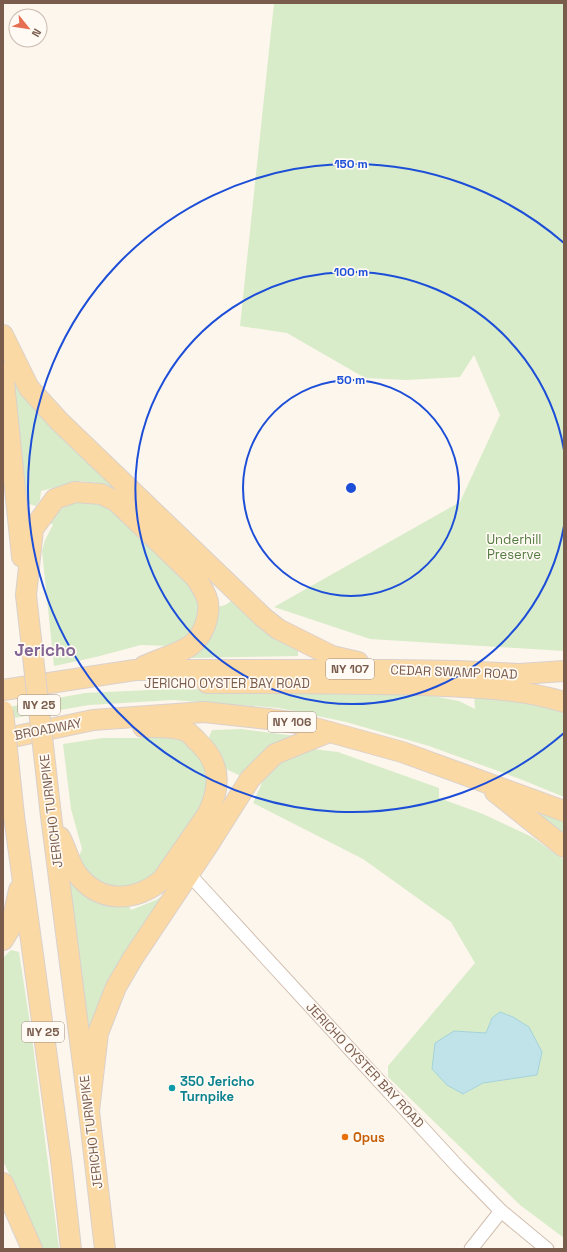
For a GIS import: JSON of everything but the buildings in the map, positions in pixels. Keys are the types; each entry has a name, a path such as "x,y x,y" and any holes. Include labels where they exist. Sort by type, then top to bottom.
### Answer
{"main road":[{"path":"3,335 29,388 58,421 264,618 278,629 332,656 389,670"},
{"name":"JERICHO TURNPIKE","path":"3,372 51,816 89,1111 105,1249"},
{"path":"26,595 33,529 55,499 75,492 101,494 116,501 195,577 202,587 208,602 207,620 201,634 190,645 135,670"},
{"name":"CEDAR SWAMP ROAD","path":"6,690 135,670 389,670 520,674 564,671"},
{"name":"JERICHO OYSTER BAY ROAD","path":"6,690 140,683 373,684 472,687 543,696 564,702"},
{"name":"NY 25","path":"3,710 14,816 61,1160 71,1249"},
{"name":"NY 106","path":"93,720 204,712 297,723 402,752 482,782 564,847"},
{"path":"51,816 76,873 88,886 100,893 113,896 134,896 153,887 162,880 207,815 213,803 217,787 214,763 207,750 187,732 165,728 117,726 93,720"},
{"name":"BROADWAY","path":"3,739 93,720"},
{"path":"89,1111 98,1033 116,987 133,958 250,779 275,754 329,732"},
{"path":"482,782 564,811"},
{"path":"3,940 11,927 22,876"},
{"path":"3,1183 32,1249"}],"street":[{"name":"JERICHO OYSTER BAY ROAD","path":"189,874 454,1163 500,1211 547,1249"},
{"path":"471,1249 500,1211"}],"green space":[{"name":"Underhill Preserve","path":"274,3 564,3 564,651 370,639 274,607 460,502 500,415 474,355 460,377 406,380 365,378 287,333 240,326"},
{"path":"12,368 123,493 97,483 80,481 41,491 40,500 36,506 29,504 26,508"},
{"path":"77,502 98,503 116,511 196,590 203,619 186,643 168,646 141,645 54,666 42,551 45,540 53,525 49,522 57,510"},
{"path":"233,600 284,642 298,650 298,656 192,658 191,652 218,607"},
{"path":"171,689 407,691 459,701 475,709 474,694 564,710 564,797 520,779 429,746 346,722 279,708 173,700 89,705 3,720 3,708 85,693"},
{"path":"241,729 296,736 245,778 226,769 221,755 209,737 212,730"},
{"path":"161,733 178,735 195,748 208,768 207,801 155,877 139,888 100,886 77,861 82,849 71,809 63,744 102,738 141,738"},
{"path":"313,749 338,752 439,788 439,798 483,814 532,837 564,860 564,1238 520,1205 388,1077 388,1066 475,963 451,922 363,859 253,803 263,781 275,764","holes":["492,1018 537,1075 483,1083 464,1094 447,1085 454,1031 486,1033"]},
{"path":"544,810 564,816 564,833 540,815"},
{"path":"68,878 129,906 131,910 156,900 167,893 97,1025 89,1025 79,971"},
{"path":"11,950 19,952 31,1030 59,1249 40,1249 21,1198 3,1161 3,958"}],"water":[{"path":"500,1012 513,1017 529,1027 542,1052 537,1075 483,1083 463,1094 447,1085 432,1069 435,1043 454,1031 486,1033 492,1018"}],"place":[{"name":"350 Jericho Turnpike","path":"172,1088"},
{"name":"Opus","path":"345,1137"}],"district":[{"name":"Jericho","path":"45,650"}]}
